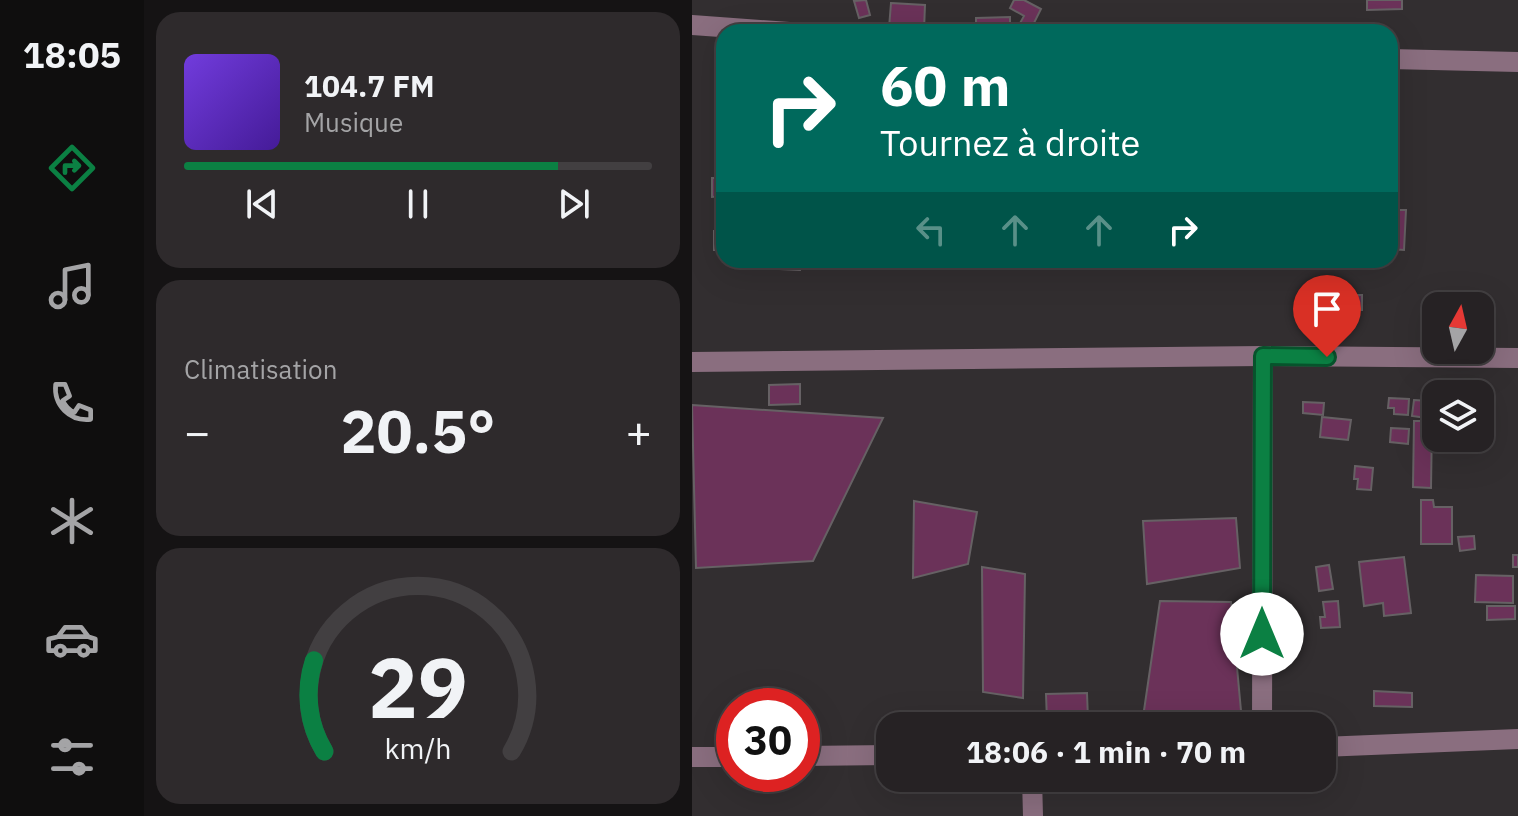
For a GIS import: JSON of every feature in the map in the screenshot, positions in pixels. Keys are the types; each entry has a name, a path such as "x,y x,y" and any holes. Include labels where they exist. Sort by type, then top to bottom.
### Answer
{"street":[{"path":"692,25 716,27"},
{"path":"1398,59 1518,62"},
{"path":"1262,712 1263,356"},
{"path":"692,362 1263,356 1518,358"},
{"path":"1336,746 1518,739"},
{"path":"820,756 876,755"},
{"path":"692,757 716,757"},
{"path":"1032,792 1033,816"}],"building":[{"path":"866,0 870,15 859,18 854,1"},
{"path":"1014,0 1024,0 1041,9 1034,24 1020,24 1024,16 1010,8"},
{"path":"1367,0 1402,0 1402,9 1367,10"},
{"path":"891,3 925,5 924,24 889,24"},
{"path":"1010,17 1010,24 976,24 976,18"},
{"path":"712,178 716,178 716,197 712,197"},
{"path":"1398,210 1406,210 1404,250 1398,250"},
{"path":"1329,295 1362,295 1362,310 1329,310"},
{"path":"800,384 800,404 769,405 769,385"},
{"path":"1389,398 1409,399 1408,415 1394,414 1394,408 1388,408"},
{"path":"1414,400 1422,401 1422,417 1412,416"},
{"path":"1303,402 1324,403 1323,415 1303,413"},
{"path":"692,405 883,418 813,561 696,568"},
{"path":"1322,417 1351,420 1348,440 1320,437"},
{"path":"1414,421 1422,421 1422,452 1432,452 1431,488 1413,487"},
{"path":"1391,428 1409,429 1408,444 1390,442"},
{"path":"1355,466 1373,468 1371,490 1357,489"},
{"path":"1421,500 1433,500 1434,507 1452,507 1452,544 1421,544"},
{"path":"914,501 977,512 968,564 913,578"},
{"path":"1236,518 1240,568 1147,584 1143,521"},
{"path":"1474,536 1475,549 1460,551 1458,537"},
{"path":"1513,555 1518,555 1518,567 1513,567"},
{"path":"1404,557 1411,613 1384,616 1383,603 1364,606 1359,562"},
{"path":"1329,565 1333,589 1319,591 1316,567"},
{"path":"982,567 1025,574 1023,698 983,692"},
{"path":"1476,575 1513,576 1513,603 1475,602"},
{"path":"1160,601 1231,602 1241,711 1144,712"},
{"path":"1338,601 1340,627 1321,628 1320,617 1325,617 1323,602"},
{"path":"1487,606 1515,606 1515,619 1487,620"},
{"path":"1374,691 1412,693 1412,707 1374,706"},
{"path":"1087,693 1088,712 1047,712 1046,694"}],"route":[{"path":"1262,634 1263,356 1327,357"}]}
